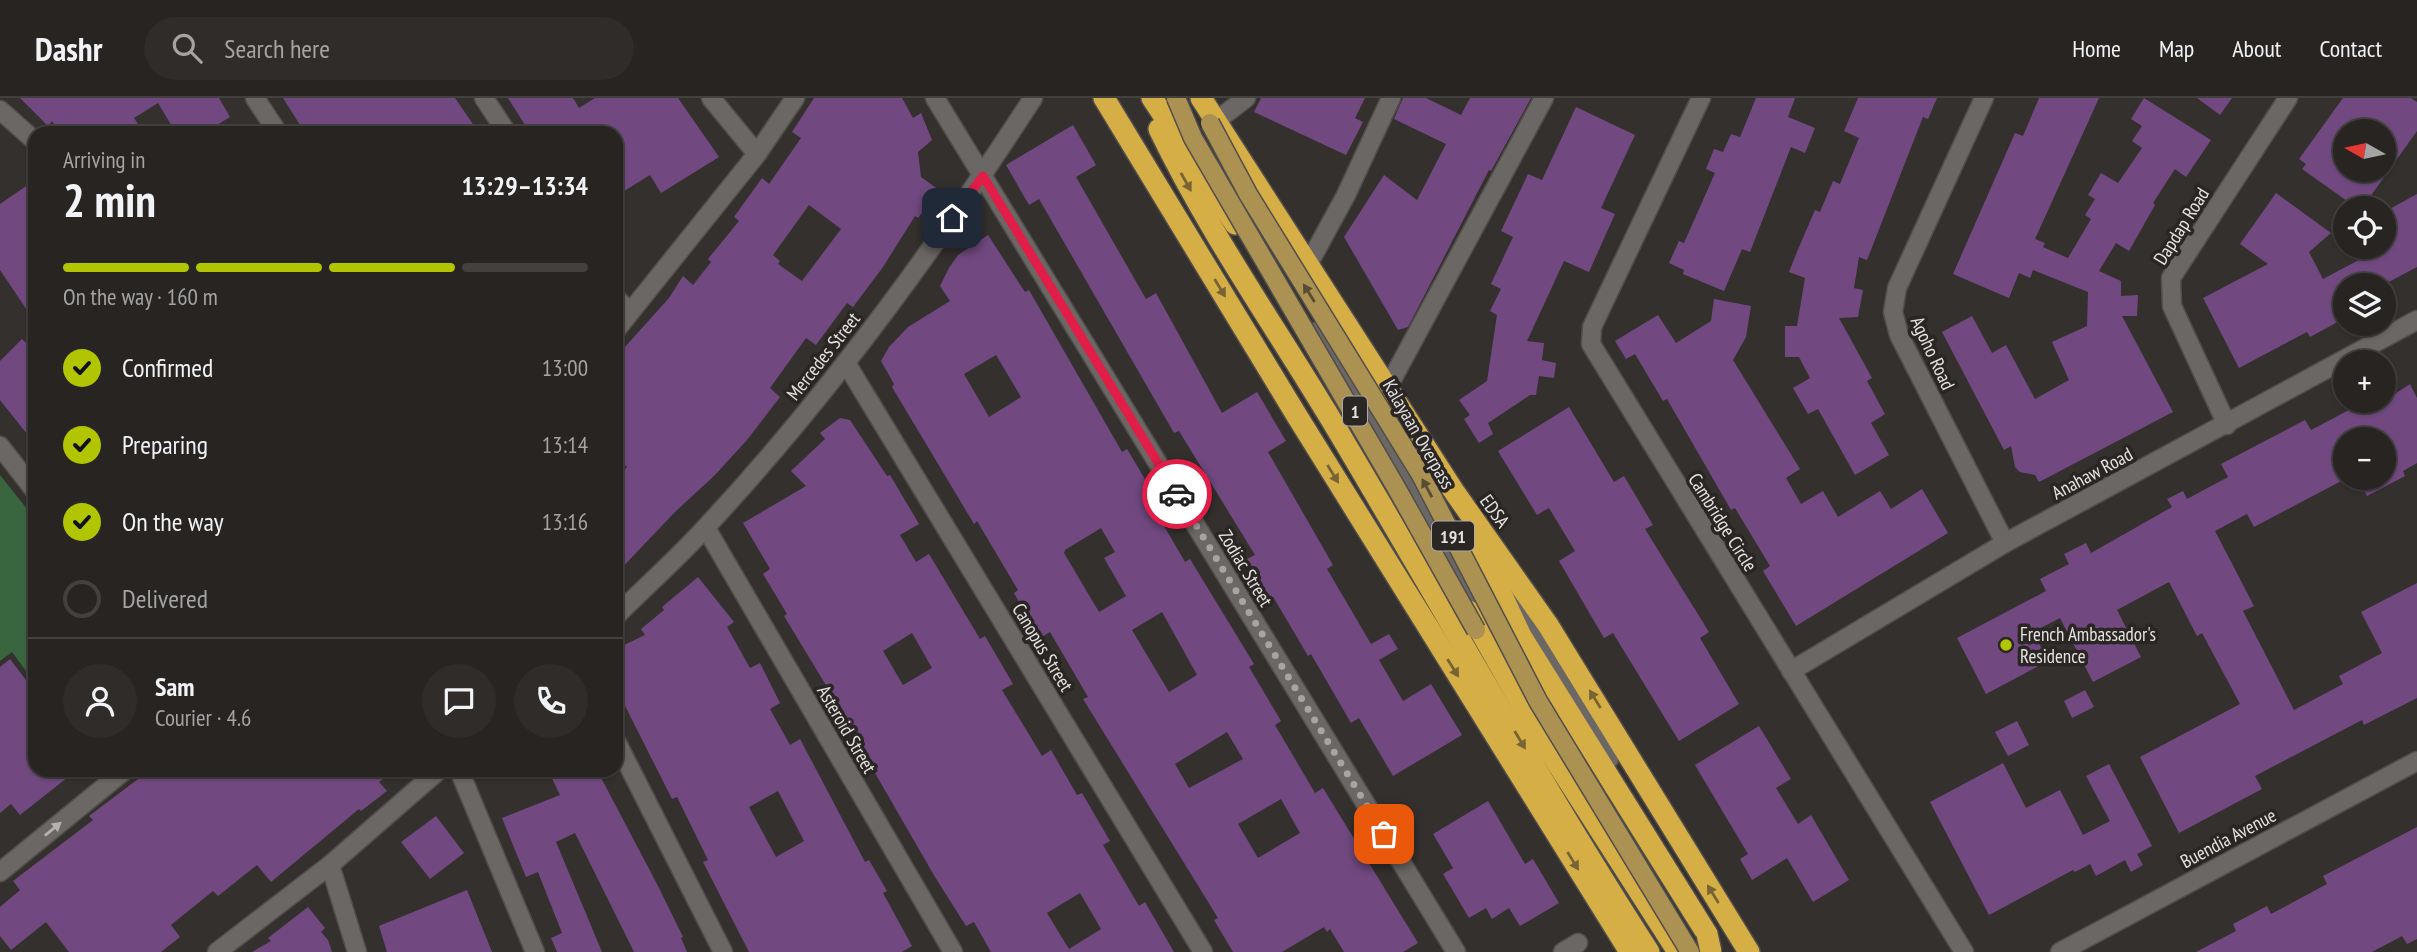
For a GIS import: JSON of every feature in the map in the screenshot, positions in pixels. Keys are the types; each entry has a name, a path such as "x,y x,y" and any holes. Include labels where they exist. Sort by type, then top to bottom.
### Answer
{"highway":[{"path":"1104,98 1304,428 1629,952"},
{"path":"1150,98 1173,157 1197,202 1322,403 1525,750 1649,952"},
{"name":"1","path":"1150,98 1344,390 1539,735 1678,952"},
{"name":"EDSA","path":"1201,98 1213,122 1309,262 1452,490 1548,625 1749,952"},
{"path":"1452,490 1521,636 1707,934 1711,952"}],"main road":[{"name":"191","path":"1176,98 1193,138 1476,630"},
{"name":"Kalayaan Overpass","path":"1213,122 1248,194 1421,475 1538,701 1689,952"}],"street":[{"path":"255,98 273,126"},
{"path":"485,98 503,126"},
{"path":"711,98 757,154"},
{"path":"623,321 757,154 795,98"},
{"name":"Zodiac Street","path":"935,98 1456,952"},
{"name":"Mercedes Street","path":"623,609 706,528 846,363 983,176 1033,98"},
{"path":"1167,98 1349,387 1549,732 1689,952"},
{"path":"1213,122 1246,98"},
{"path":"1309,262 1346,195 1391,98"},
{"path":"1388,387 1544,98"},
{"name":"Cambridge Circle","path":"1701,98 1592,327 1591,344 1964,952"},
{"name":"Agoho Road","path":"1984,98 1897,288 1893,312 1899,335 2005,543"},
{"name":"Dapdap Road","path":"2227,425 2172,306 2171,278 2288,98"},
{"path":"0,110 28,135"},
{"path":"623,305 630,312"},
{"name":"Anahaw Road","path":"1791,671 2005,543 2417,320"},
{"name":"Canopus Street","path":"846,363 1203,952"},
{"path":"0,446 28,482"},
{"path":"1452,490 1722,952"},
{"name":"Asteroid Street","path":"706,528 953,952"},
{"path":"623,755 723,952"},
{"name":"Buendia Avenue","path":"2060,952 2417,761"},
{"path":"0,872 116,777"},
{"path":"216,952 330,865 431,777"},
{"path":"462,777 535,952"},
{"path":"330,865 357,952"}],"green space":[{"path":"0,475 28,510 28,674 12,652 0,661"}],"building":[{"path":"20,98 219,98 230,117 215,126 172,126 158,103 134,118 139,126 55,126 52,121 48,126"},
{"path":"283,98 455,98 474,126 301,126"},
{"path":"508,98 573,98 579,108 595,98 678,98 719,157 661,193 650,175 623,192 623,126 526,126"},
{"path":"814,98 902,98 913,118 921,113 932,140 918,152 921,177 939,190 918,218 915,216 883,267 853,307 847,303 816,345 806,338 770,388 780,397 747,440 623,567 623,471 627,467 623,463 623,349 669,298 683,276 693,285 711,262 708,259 739,221 734,217 762,178 769,184 801,138 792,132","holes":["809,205 841,229 802,281 778,264 780,261 773,255"]},
{"path":"1261,98 1365,98 1355,118 1363,122 1346,155 1254,112"},
{"path":"1403,98 1426,98 1461,115 1470,98 1531,98 1491,171 1489,170 1408,327 1398,330 1344,237 1384,175 1417,200 1446,144 1394,119"},
{"path":"1756,98 1795,98 1788,117 1815,128 1805,153 1791,147 1750,252 1742,249 1724,291 1683,274 1684,270 1669,263 1679,241 1684,243 1715,173 1706,169 1714,149 1723,152 1731,134 1740,137"},
{"path":"1858,98 1937,98 1928,119 1923,117 1867,260 1859,257 1854,288 1863,290 1858,317 1839,318 1872,378 1867,381 1885,414 1871,423 1889,455 1855,475 1818,409 1808,414 1793,388 1810,378 1799,357 1785,357 1785,326 1797,326 1805,278 1789,272 1815,210 1820,212 1833,181 1840,184 1859,138 1844,131"},
{"path":"2039,98 2099,98 2035,239 2045,243 2043,247 2068,258 2091,219 2085,215 2095,199 2088,195 2101,173 2118,183 2142,148 2132,141 2142,126 2131,119 2144,98 2211,140 2186,177 2175,169 2153,203 2155,205 2129,251 2116,243 2099,271 2121,281 2121,296 2138,295 2137,316 2122,316 2173,412 2039,482 2035,475 2020,472 2015,467 2011,446 2004,450 1942,332 1972,316 1992,353 2006,345 2035,399 2069,380 2052,342 2087,326 2088,292 2033,270 2030,278 2019,273 2009,298 1953,274 2015,133 2023,136"},
{"path":"2197,98 2232,98 2220,115"},
{"path":"2343,98 2411,98 2417,102 2417,131 2396,160 2396,119 2333,119 2333,182 2381,182 2371,196 2340,196 2302,169 2306,164 2299,159"},
{"path":"1576,107 1635,135 1601,208 1615,214 1589,272 1564,261 1527,341 1544,343 1542,360 1556,363 1554,378 1539,376 1536,395 1530,395 1488,423 1493,434 1479,443 1464,419 1470,415 1459,400 1487,381 1497,315 1490,311 1501,289 1491,284 1513,237 1501,231 1528,174 1542,180"},
{"path":"1073,125 1096,165 1076,177 1146,299 1156,293 1222,413 1257,392 1286,441 1268,452 1333,565 1327,569 1371,644 1389,634 1398,649 1379,660 1403,701 1431,684 1462,735 1393,776 1359,718 1351,723 1311,654 1308,656 1275,600 1272,602 1247,559 1255,555 1179,431 1174,433 1039,199 1029,205 1006,165"},
{"path":"28,185 28,312 0,270 0,204"},
{"path":"2276,193 2331,233 2309,252 2323,279 2333,274 2333,325 2310,337 2307,332 2239,368 2203,298 2268,264 2240,244"},
{"path":"2417,194 2417,267 2396,278 2396,273 2334,273 2361,259 2396,259 2396,205"},
{"path":"988,235 1025,292 1029,290 1122,452 1127,449 1155,496 1149,500 1185,562 1190,559 1254,664 1249,667 1281,721 1275,725 1315,793 1323,788 1418,943 1403,952 1344,952 1330,929 1327,932 1324,927 1282,952 1233,952 1214,920 1218,918 1083,699 1088,697 1050,632 1040,638 1014,593 1018,590 977,521 974,524 892,387 894,384 881,361 889,347 908,327 950,301 940,286 958,255","holes":["996,355 1021,397 989,417 964,374","1101,528 1115,552 1104,558 1126,596 1099,612 1064,553","1162,612 1197,675 1169,692 1132,630","1227,732 1243,759 1189,788 1175,764","1281,799 1300,833 1258,858 1238,824"]},
{"path":"1714,299 1751,306 1746,337 1733,360 1800,469 1786,478 1801,504 1823,491 1838,517 1880,491 1891,509 1922,489 1948,533 1796,626 1763,571 1770,566 1735,508 1731,510 1667,399 1663,401 1635,354 1626,359 1615,341 1658,315 1676,343 1711,321"},
{"path":"22,339 28,345 28,435 0,400 0,361"},
{"path":"2410,384 2417,398 2417,463 2403,471 2405,476 2396,481 2396,427 2333,427 2333,485 2254,527 2247,514 2215,531 2254,606 2243,611 2294,710 2343,684 2339,676 2382,653 2361,612 2417,583 2417,698 2364,725 2362,720 2255,776 2262,789 2179,833 2140,757 2240,704 2202,633 2197,636 2169,582 2117,610 2141,657 2093,682 2060,618 2033,632 2048,661 1986,694 1957,638 2046,591 2040,579 2069,564 2064,554 2086,543 2091,553 2172,507 2167,499 2183,491 2187,499 2228,477 2221,464 2305,420 2311,430 2343,413 2396,413 2396,393"},
{"path":"1569,407 1614,482 1624,476 1653,525 1645,529 1709,632 1700,638 1739,704 1679,741 1613,633 1604,638 1559,561 1575,551 1549,508 1537,515 1498,451"},
{"path":"840,418 850,420 887,476 890,475 919,524 900,535 916,562 929,554 980,639 985,636 1013,684 1002,690 1042,756 1051,750 1077,795 1082,793 1110,841 1103,845 1139,906 1145,902 1174,952 991,952 974,922 966,926 875,773 878,771 784,616 787,614 763,574 770,569 743,523 806,486 791,471 825,439 820,433","holes":["912,633 932,668 903,685 883,651","1080,893 1101,929 1069,949 1047,913"]},
{"path":"2364,490 2378,490 2367,496"},
{"path":"698,577 734,622 727,627 750,668 760,663 780,703 770,709 790,745 800,739 865,862 869,860 887,891 883,893 912,946 902,952 749,952 703,862 708,860 677,797 672,799 623,702 623,646 645,635 641,629 664,610 662,607","holes":["778,791 804,841 776,857 749,807"]},
{"path":"10,659 28,683 28,777 68,777 20,815 11,804 0,813 0,667"},
{"path":"2085,690 2094,707 2072,718 2064,701"},
{"path":"2017,721 2029,745 2008,756 1995,732"},
{"path":"1759,726 1791,779 1776,788 1798,824 1811,815 1849,880 1813,902 1787,858 1752,880 1740,859 1748,854 1695,765"},
{"path":"2003,763 2026,808 2060,790 2083,835 2110,821 2086,776 2109,764 2152,846 2137,854 2143,865 2131,872 2125,860 2096,876 2090,864 2075,872 2073,870 1989,915 1930,802"},
{"path":"141,777 385,777 379,782 387,791 361,811 359,809 271,882 257,865 218,896 213,891 171,925 180,937 161,952 69,952 46,922 11,950 0,936 0,907 20,890 13,881 93,820 89,816"},
{"path":"551,777 601,777 658,886 683,937 681,938 687,952 634,952 575,833 556,842 602,952 557,952 551,938 562,933 538,872 526,877 502,818 560,795"},
{"path":"1488,801 1525,864 1533,859 1559,903 1520,926 1509,908 1492,919 1486,908 1469,918 1443,874 1453,868 1433,834"},
{"path":"436,816 464,853 430,879 401,842"},
{"path":"2417,827 2417,939 2407,944 2402,936 2372,952 2196,952 2236,931 2233,924 2267,906 2271,914 2327,884 2323,876"},
{"path":"467,890 492,952 387,952 379,926"},
{"path":"308,907 325,928 321,932 328,940 332,952 252,952 271,941 268,938"}],"way so far":[{"path":"1177,494 1384,834"}],"place":[{"name":"French Ambassador's Residence","path":"2006,645"}],"route":[{"path":"952,218 983,176 1177,494"}]}
